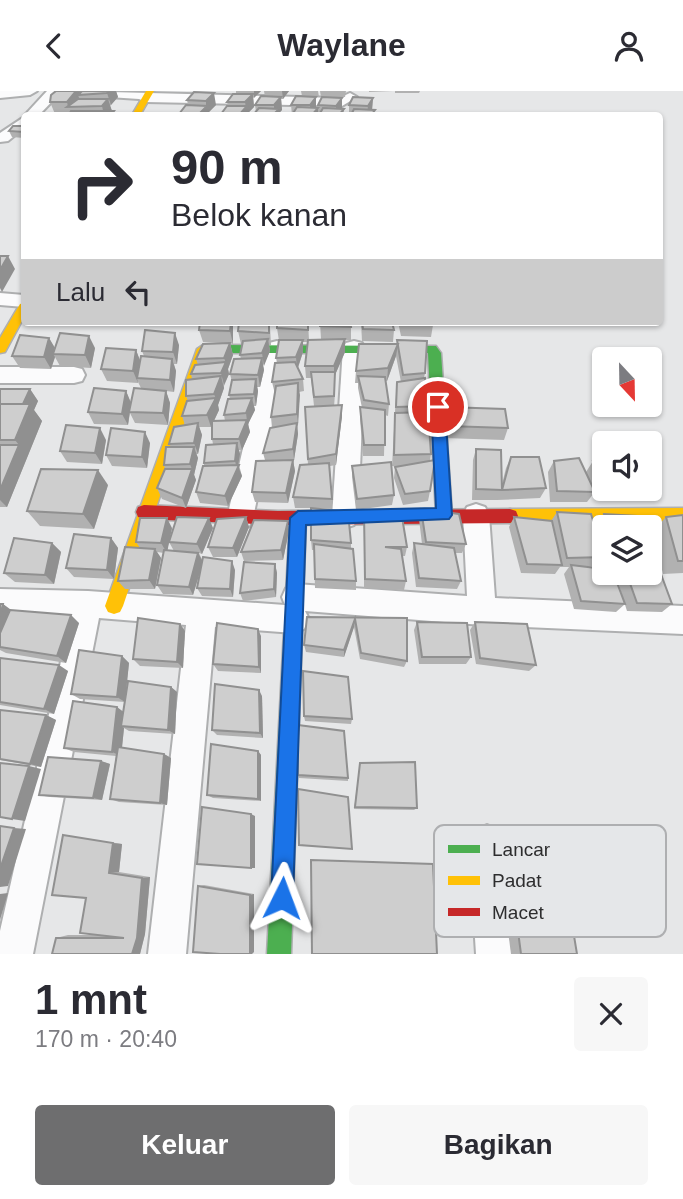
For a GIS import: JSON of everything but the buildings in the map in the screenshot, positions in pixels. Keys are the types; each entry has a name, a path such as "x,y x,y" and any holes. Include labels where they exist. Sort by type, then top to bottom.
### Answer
{"main road":[{"path":"138,112 148,95"},
{"path":"0,349 21,312"},
{"path":"101,605 144,512 202,350 425,348 434,351 444,515"},
{"path":"144,512 240,518 683,515"},
{"path":"279,954 298,518"}],"street":[{"path":"5,93 30,91"},
{"path":"34,112 55,91"},
{"path":"78,91 228,103 342,102 349,97"},
{"path":"3,138 21,123"},
{"path":"0,299 21,301"},
{"path":"240,518 277,348"},
{"path":"345,517 354,348"},
{"path":"0,375 74,375"},
{"path":"476,515 482,611"},
{"path":"0,602 101,605 202,613 295,608 482,611 683,620"},
{"path":"14,954 101,605"},
{"path":"167,954 202,613"}],"traffic: fast":[{"path":"224,349 431,349 435,353 444,515"},
{"path":"279,954 298,518"}],"traffic: slow":[{"path":"138,112 150,91"},
{"path":"0,349 21,312"},
{"path":"114,606 203,349 224,349"},
{"path":"510,516 683,515"}],"traffic: jam":[{"path":"144,512 278,518 510,516"}],"route":[{"path":"282,898 298,518 444,515 438,407"}]}
